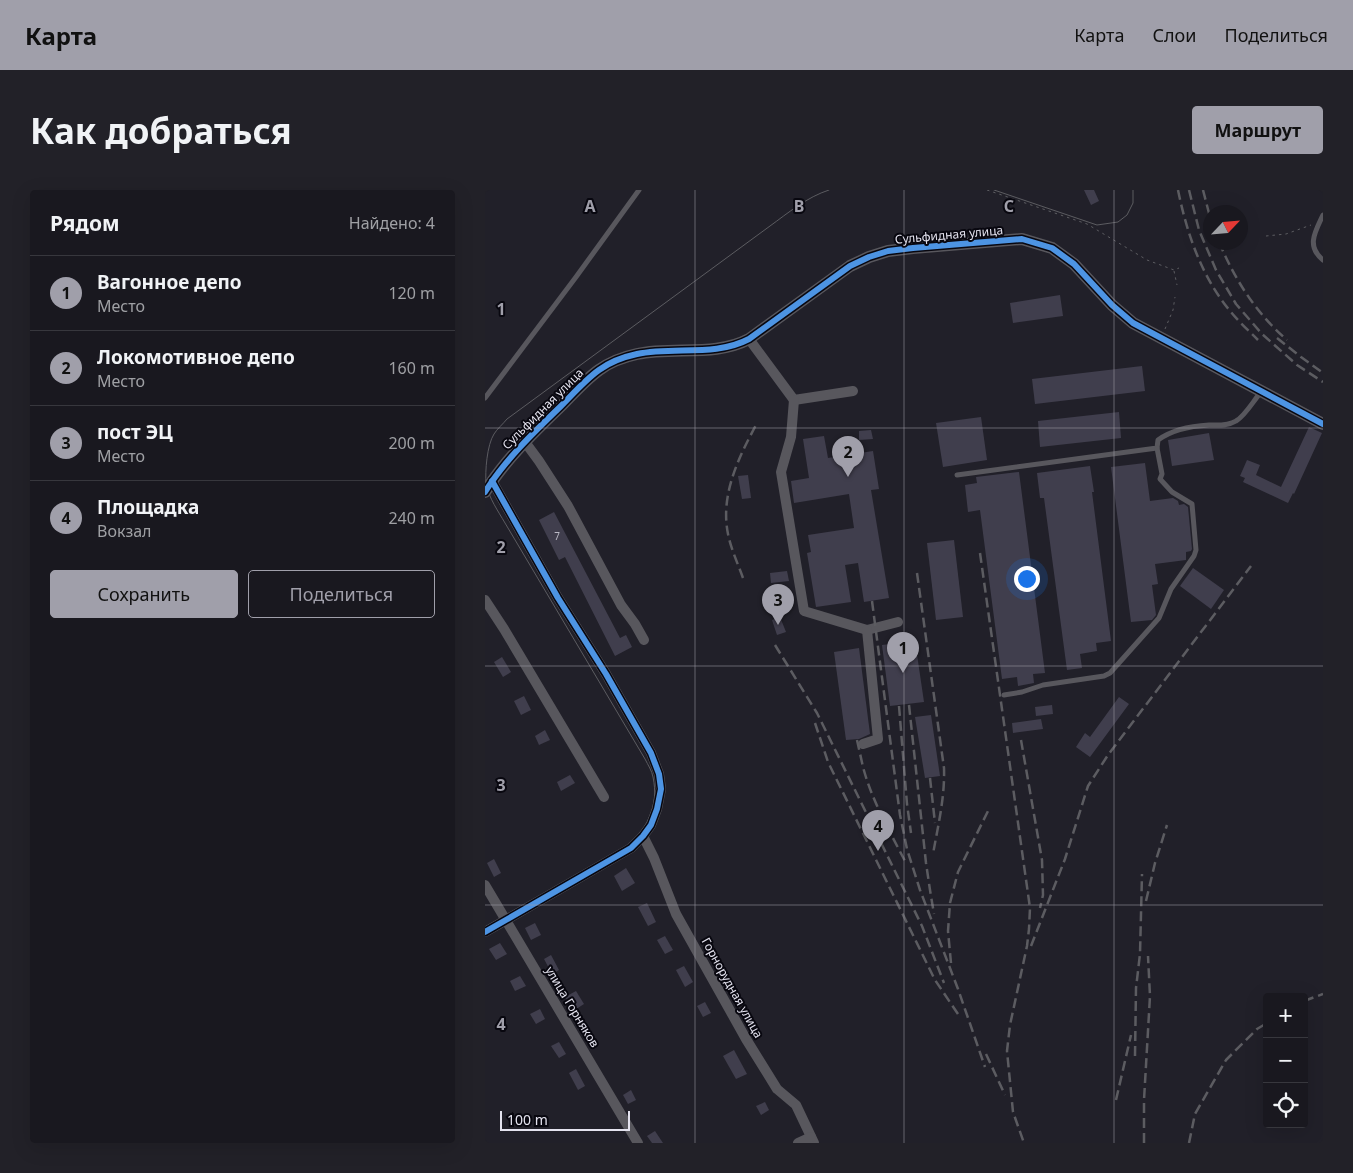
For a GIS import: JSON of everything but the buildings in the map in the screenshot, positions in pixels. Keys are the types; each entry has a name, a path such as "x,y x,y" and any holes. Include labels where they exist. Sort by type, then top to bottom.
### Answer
{"street":[{"name":"Сульфидная улица","path":"489,487 525,442 584,383 607,364 638,354 663,351 706,350 742,343 850,266 888,251 1022,239 1052,248 1074,264 1112,305 1133,324 1323,424"},
{"path":"749,339 794,400 791,437 781,472 804,611 867,630 898,622"},
{"path":"794,400 853,391"},
{"path":"525,442 568,506 621,605 644,640"},
{"path":"485,932 631,848 651,825 661,789 659,774 651,753 606,674 489,487"},
{"path":"485,600 604,797"},
{"path":"863,744 878,739 867,630"},
{"name":"Горнорудная улица","path":"643,836 677,914 746,1039 777,1089 796,1105 813,1140"},
{"name":"улица Горняков","path":"485,885 638,1143"},
{"path":"798,1143 813,1140"}],"lane":[{"path":"485,398 639,190"},
{"path":"1323,214 1313,245 1317,255 1323,260"},
{"path":"1004,695 1023,692 1043,685 1104,676 1110,673 1159,618 1171,589 1194,556 1196,550 1192,504 1172,492 1161,479 1162,474 1157,448 1159,440 1177,430 1197,426 1227,425 1237,421 1261,391"},
{"path":"957,475 1157,448"}],"path":[{"path":"987,190 1087,224 1147,260 1174,270 1179,268"},
{"path":"1265,236 1286,234 1319,222"},
{"path":"1174,270 1177,285"},
{"path":"1161,338 1173,310 1175,296"}],"tram line":[{"path":"485,927 630,845 647,823 651,814 654,797 650,768 491,499 486,484 487,458 495,432 507,419 791,211 805,201 829,190"},
{"path":"994,190 1097,225 1118,222 1127,215 1133,203 1133,190"}],"railway":[{"path":"1178,190 1191,239 1204,270 1221,299 1237,319 1258,340"},
{"path":"1189,190 1199,230 1216,270 1236,304 1262,334 1297,365 1323,382"},
{"path":"1203,190 1207,205"},
{"path":"1223,250 1247,295 1266,319 1287,340"},
{"path":"1277,338 1323,373"},
{"path":"743,578 728,534 727,505 733,476 757,423"},
{"path":"980,553 1030,908 1027,946 1010,1025 1007,1051 1013,1112 1024,1143"},
{"path":"1031,946 1065,859 1088,786 1108,755 1251,566"},
{"path":"917,573 944,768 942,801 933,854"},
{"path":"872,601 900,815 907,849 920,890 958,989 985,1067"},
{"path":"775,645 817,713 922,926 944,983"},
{"path":"909,705 926,863 934,914"},
{"path":"899,706 911,833"},
{"path":"815,723 828,762 935,980 960,1017"},
{"path":"857,740 871,792 906,863"},
{"path":"1021,740 1042,860 1043,895 1040,908"},
{"path":"930,778 935,823"},
{"path":"951,963 948,931 950,903 958,872 988,811"},
{"path":"1146,901 1167,825"},
{"path":"1135,1056 1136,988 1140,954 1142,874"},
{"path":"1144,1143 1144,1100 1150,996 1148,956"},
{"path":"1308,1000 1323,994"},
{"path":"1189,1143 1195,1114 1226,1060 1263,1025"},
{"path":"1116,1100 1131,1035"},
{"path":"986,1054 1005,1095"}],"cycle path":[{"path":"485,492 501,469 530,437 589,378 612,362 632,355 651,352 722,348 749,339 850,266 888,251 1022,239 1052,248 1074,264 1112,305 1133,323 1323,424"},
{"path":"485,932 631,848 651,825 661,789 659,774 651,753 606,674 558,598 492,481"}],"place":[{"name":"Локомотивное депо","path":"848,477"},
{"name":"пост ЭЦ","path":"778,625"},
{"name":"Вагонное депо","path":"903,673"},
{"name":"Площадка","path":"878,851"}]}
